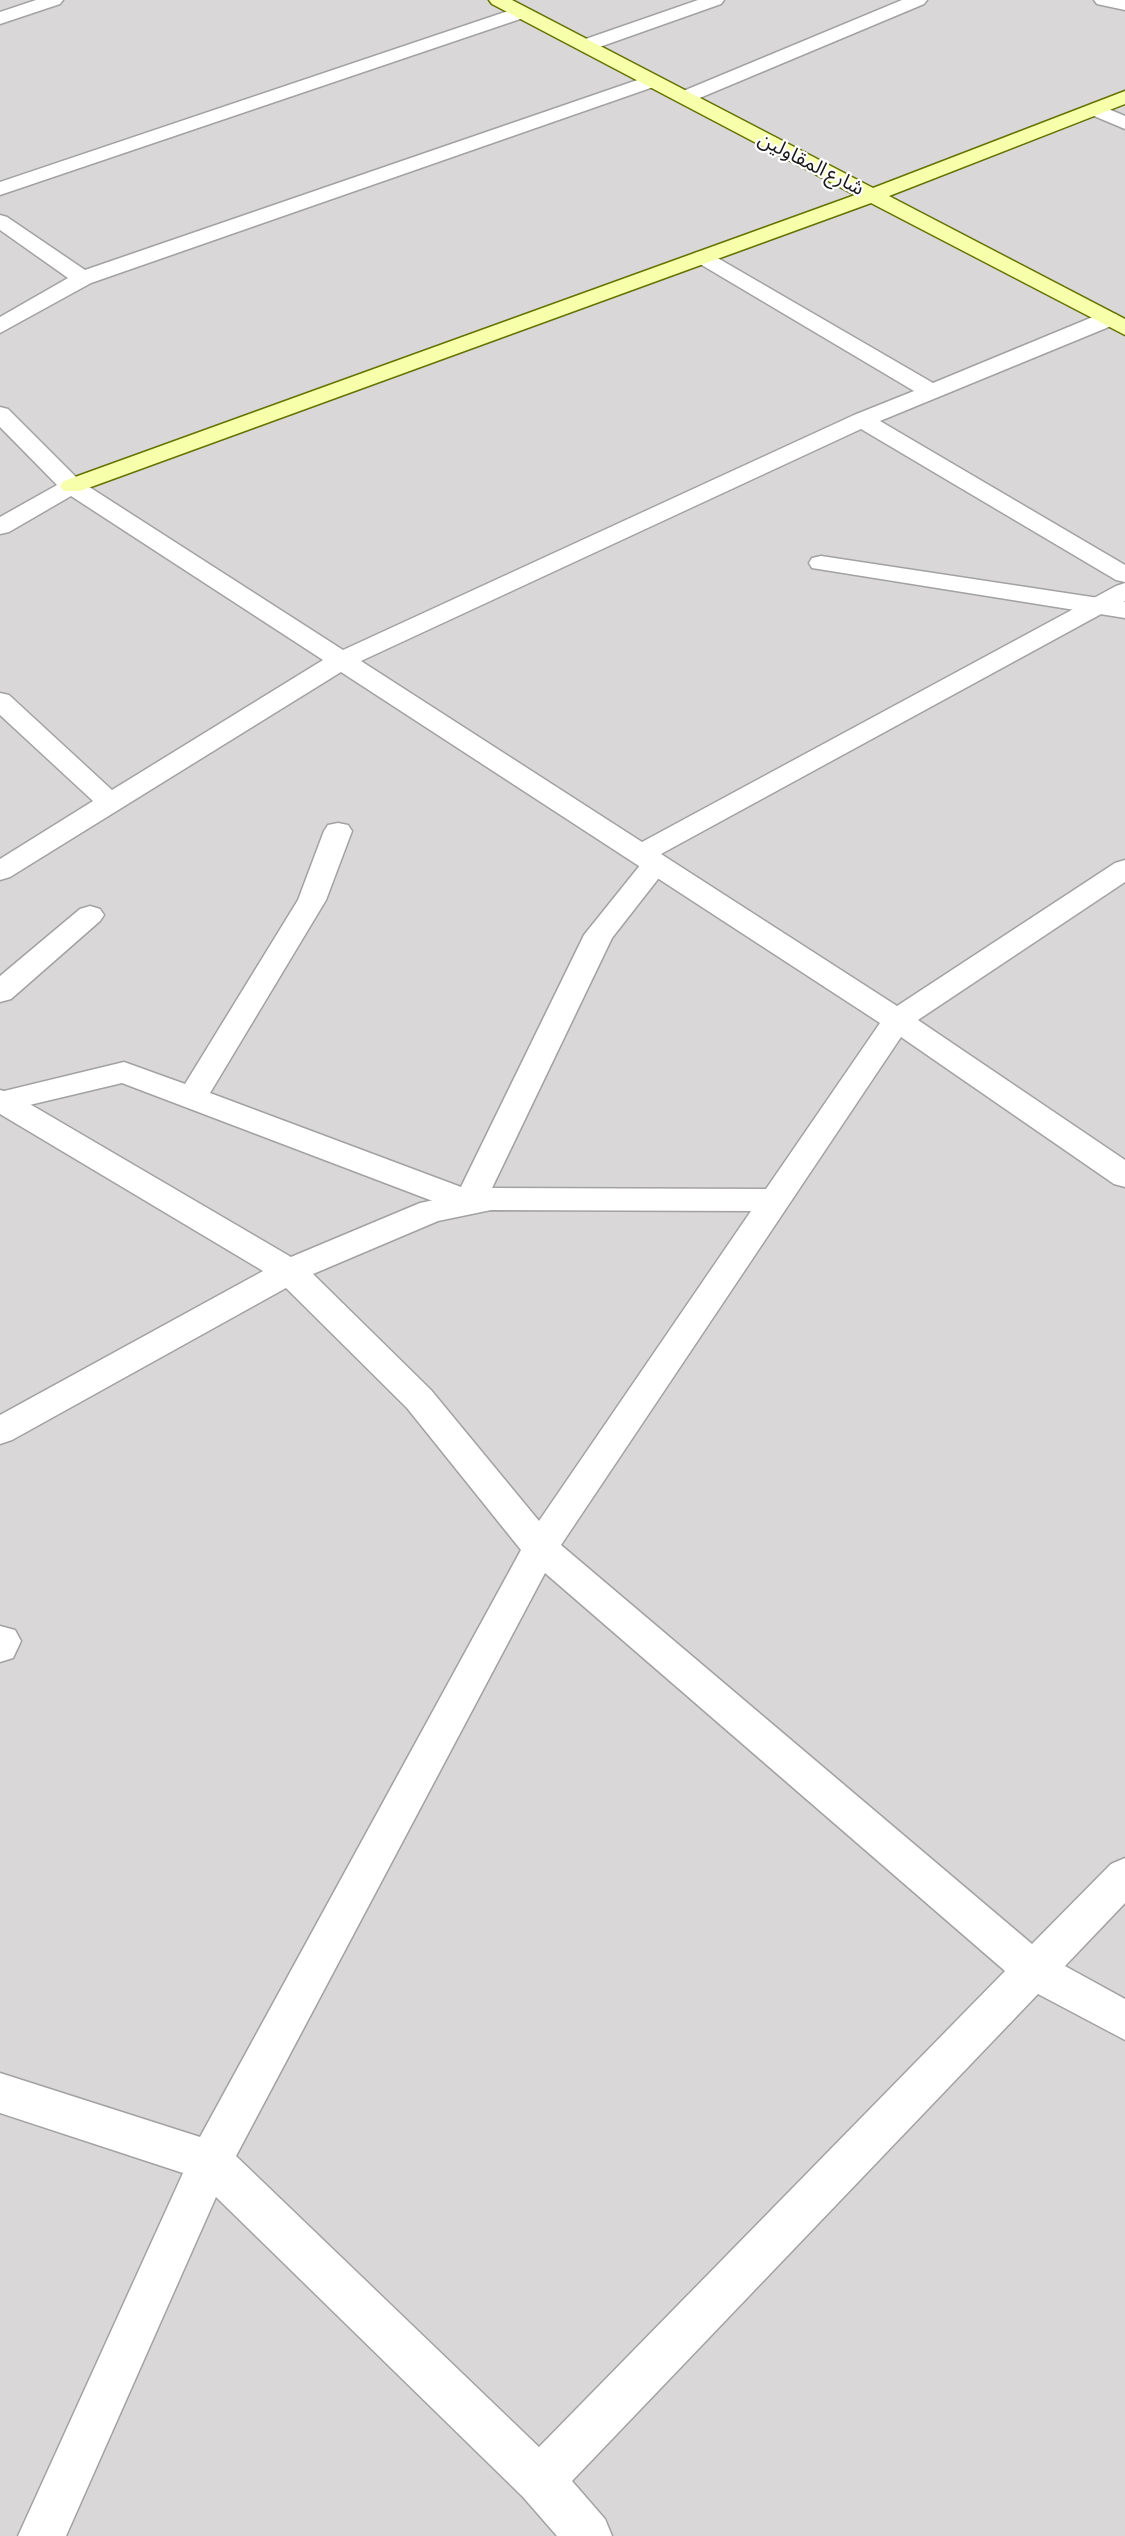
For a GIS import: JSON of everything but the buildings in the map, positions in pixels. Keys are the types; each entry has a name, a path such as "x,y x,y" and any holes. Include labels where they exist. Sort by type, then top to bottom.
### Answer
{"street":[{"path":"0,18 54,0"},
{"name":"شارع المقاولين","path":"498,0 1117,323"},
{"path":"584,46 715,0"},
{"path":"683,98 918,0"},
{"path":"1103,0 1125,5"},
{"path":"0,189 520,13"},
{"path":"0,326 82,278 652,81"},
{"path":"0,527 72,486 872,196 1125,97"},
{"path":"1094,109 1125,123"},
{"path":"0,221 82,278"},
{"path":"702,257 932,392"},
{"path":"0,871 112,804 340,661 862,420 1117,323"},
{"path":"0,414 72,486 897,1020 1125,1176"},
{"path":"862,420 1125,575"},
{"path":"821,563 1113,607"},
{"path":"470,1203 599,935 647,860 1113,607 1125,591"},
{"path":"0,701 112,804"},
{"path":"192,1098 312,900 338,831"},
{"path":"42,2536 210,2161 540,1548 897,1020 1119,880"},
{"path":"0,992 90,915"},
{"path":"1,1101 124,1072 470,1203"},
{"path":"1,1101 289,1270 419,1399 540,1548 1032,1970 1125,2021"},
{"path":"0,1431 289,1270 431,1211 491,1199 777,1200"},
{"path":"540,2480 1125,1876"},
{"path":"0,2093 210,2161 540,2480 588,2536"}],"shaded area":[{"path":"0,0 1125,0 1125,2536 0,2536"}]}
